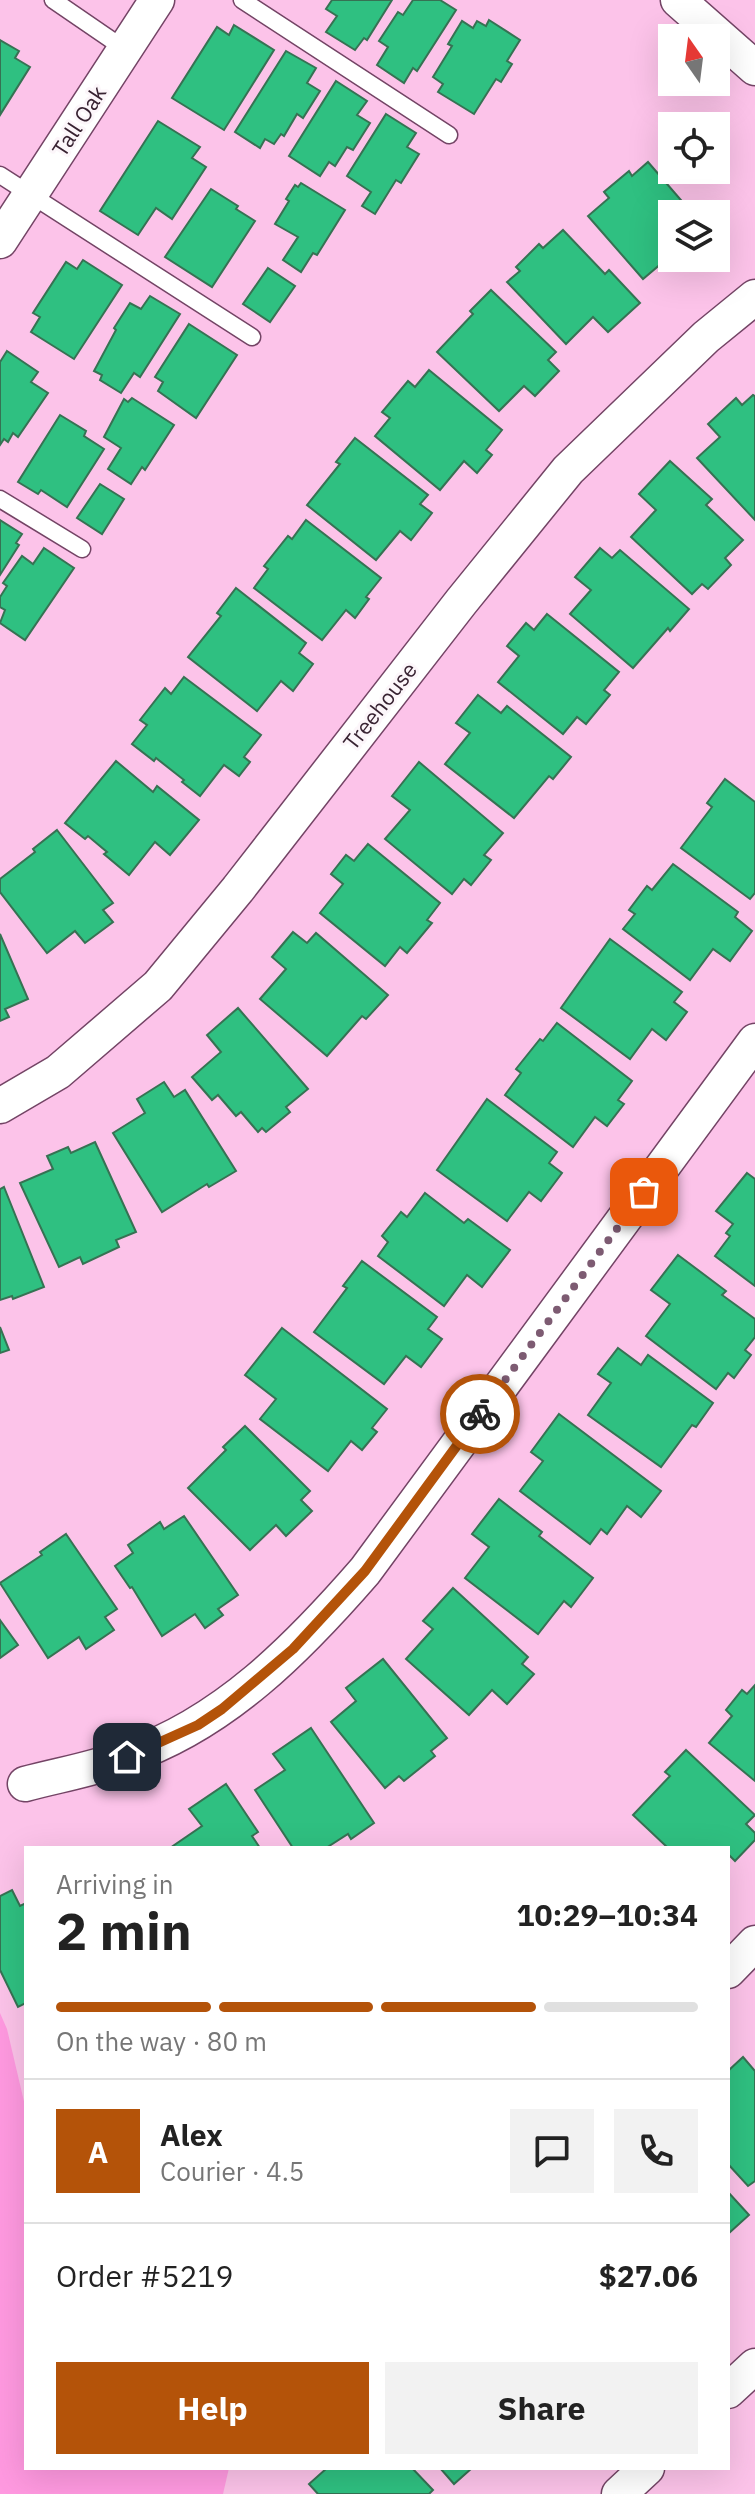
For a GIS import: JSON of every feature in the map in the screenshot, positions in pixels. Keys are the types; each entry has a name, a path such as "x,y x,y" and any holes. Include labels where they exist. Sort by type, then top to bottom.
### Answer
{"street":[{"name":"Tall Oak","path":"0,241 157,0"},
{"path":"678,0 755,68"},
{"name":"Treehouse","path":"0,1106 58,1072 158,986 568,470 706,337 755,297"},
{"path":"25,1784 127,1757 198,1725 222,1709 293,1649 365,1571 755,1041"},
{"path":"730,1969 755,1943"},
{"path":"730,2389 755,2366"},
{"path":"619,2494 645,2470"}],"lane":[{"path":"53,0 126,50"},
{"path":"242,0 449,135"},
{"path":"0,175 252,337"},
{"path":"0,499 82,549"}],"shaded area":[{"path":"0,2013 7,2029 24,2101 24,2470 229,2470 223,2494 0,2494"}],"building":[{"path":"332,0 392,0 367,40 364,38 355,50 326,32 337,16 326,9"},
{"path":"413,0 440,0 456,10 417,71 413,68 404,83 377,65 388,47 379,41 398,12 403,15"},
{"path":"489,20 520,40 507,61 512,64 501,82 496,79 474,114 438,92 443,84 433,77 452,46 448,44 462,21 473,28 477,21 486,26"},
{"path":"234,25 274,50 224,130 172,98 217,27 229,35"},
{"path":"0,40 19,51 15,58 30,67 0,115"},
{"path":"286,51 316,68 307,83 320,91 303,118 297,114 284,136 281,134 274,144 265,139 260,148 235,132"},
{"path":"336,81 367,101 357,115 370,123 353,150 347,147 335,166 329,162 320,176 289,156"},
{"path":"386,114 416,133 407,147 419,154 401,183 396,180 375,214 362,206 371,192 347,176"},
{"path":"158,121 200,147 192,158 206,167 172,219 156,208 138,235 100,211"},
{"path":"648,162 658,174 658,184 667,184 681,200 658,200 658,266 643,279 588,216 609,198 604,192 629,171 632,176"},
{"path":"301,183 345,210 317,255 313,253 301,272 283,260 298,237 275,224 289,201 286,199 295,185 298,187"},
{"path":"211,189 255,221 212,287 165,257"},
{"path":"563,230 605,274 609,270 640,303 608,332 593,317 566,344 507,282 520,271 516,267 539,244 543,248"},
{"path":"83,260 122,285 74,359 31,332 40,317 33,313 66,262 77,269"},
{"path":"268,268 295,286 270,322 243,304"},
{"path":"491,290 556,352 548,360 559,371 535,396 524,386 499,411 437,352"},
{"path":"150,296 180,314 140,377 134,373 121,393 100,380 102,375 94,371 116,330 114,328 130,303 141,309"},
{"path":"189,324 237,355 196,418 158,391 163,382 155,377"},
{"path":"7,351 38,372 31,382 48,393 18,437 13,433 8,442 4,439 0,445 0,362"},
{"path":"429,370 502,430 486,450 492,455 477,473 464,461 440,490 375,436 390,418 382,412 408,381 415,387"},
{"path":"753,395 755,520 697,458 720,437 708,424 736,398 742,405"},
{"path":"132,398 174,425 145,470 142,467 131,484 108,469 121,448 104,437 124,399 128,402"},
{"path":"60,415 86,431 84,436 104,449 67,507 41,490 38,494 18,482"},
{"path":"355,438 428,495 420,504 432,513 411,540 400,531 376,560 307,505 340,464 336,462"},
{"path":"670,461 712,499 706,505 743,540 725,558 731,565 708,589 702,584 692,594 631,537 656,510 639,494"},
{"path":"100,484 124,499 102,534 77,518"},
{"path":"0,520 22,534 16,543 19,545 0,575"},
{"path":"306,520 381,578 355,618 346,610 322,640 254,588 268,569 264,566 288,536 292,539"},
{"path":"44,548 74,568 25,640 0,623 5,610 0,607 0,597 7,586 3,583 22,556 33,564"},
{"path":"600,548 612,558 620,550 689,609 633,668 570,614 591,590 575,577"},
{"path":"236,588 306,643 299,653 313,664 293,691 281,681 257,711 188,657 221,616 217,613"},
{"path":"547,614 619,672 604,690 610,695 586,724 577,717 563,734 498,682 519,656 507,646 526,623 534,630"},
{"path":"184,677 261,735 244,757 250,762 239,776 224,765 200,796 156,758 154,761 132,744 147,725 140,720 165,688 171,694"},
{"path":"478,695 501,713 507,706 571,757 553,779 549,776 514,818 445,764 470,733 456,723"},
{"path":"116,761 153,792 157,786 199,820 170,855 155,842 129,875 88,836 85,839 65,823"},
{"path":"419,762 503,833 484,855 491,860 471,885 464,879 452,894 385,839 410,810 392,796"},
{"path":"725,779 755,802 755,893 750,899 681,848 712,807 707,803"},
{"path":"57,830 113,903 103,910 113,922 85,943 75,931 47,953 0,892 0,879"},
{"path":"368,844 440,903 427,920 432,923 407,953 400,947 385,966 320,913 343,884 331,874 346,855 354,861"},
{"path":"673,864 738,912 735,917 752,931 730,961 713,949 690,980 623,929 635,914 629,910 647,886 652,890"},
{"path":"293,932 307,943 316,933 388,995 366,1019 362,1016 327,1056 260,999 286,969 272,957"},
{"path":"0,934 28,999 5,1009 9,1017 0,1021"},
{"path":"610,939 682,992 674,1002 687,1012 666,1040 652,1029 630,1059 561,1008"},
{"path":"238,1008 308,1089 286,1107 290,1112 266,1132 262,1128 258,1132 241,1112 236,1116 218,1095 212,1100 192,1077 221,1052 207,1035"},
{"path":"557,1023 632,1081 618,1100 624,1104 607,1126 595,1117 573,1147 505,1095 521,1073 516,1069"},
{"path":"164,1082 174,1097 185,1090 236,1171 209,1187 207,1184 162,1212 113,1133 145,1113 137,1099"},
{"path":"487,1099 557,1152 549,1163 562,1173 541,1201 529,1192 507,1221 437,1170"},
{"path":"95,1142 136,1232 116,1240 119,1247 83,1264 80,1257 59,1267 20,1183 53,1169 47,1156 68,1147 71,1153"},
{"path":"747,1173 755,1179 755,1286 715,1256 730,1236 726,1233 733,1224 716,1211"},
{"path":"4,1187 44,1287 13,1299 12,1296 0,1300 0,1189"},
{"path":"425,1193 464,1223 468,1219 510,1250 482,1287 467,1275 444,1306 378,1256 388,1242 382,1236 401,1212 407,1217"},
{"path":"678,1255 726,1291 722,1295 755,1319 755,1337 745,1350 751,1355 734,1378 728,1373 716,1389 646,1336 670,1304 651,1290"},
{"path":"362,1261 437,1317 428,1329 442,1339 421,1367 406,1356 384,1384 314,1332 347,1288 343,1286"},
{"path":"0,1327 9,1350 0,1353"},
{"path":"282,1328 387,1409 372,1428 377,1432 362,1450 351,1441 328,1471 260,1419 276,1399 245,1375"},
{"path":"618,1348 641,1365 648,1355 713,1403 696,1427 692,1425 661,1467 588,1415 611,1383 598,1374"},
{"path":"559,1414 661,1491 641,1517 627,1506 607,1534 601,1529 590,1544 520,1491 543,1461 531,1452"},
{"path":"245,1426 310,1491 301,1500 312,1511 286,1536 276,1525 250,1550 188,1488"},
{"path":"499,1499 542,1532 539,1536 593,1578 571,1607 564,1601 538,1634 465,1578 489,1547 472,1534"},
{"path":"184,1516 238,1595 218,1609 223,1615 205,1628 195,1614 162,1636 132,1587 115,1566 133,1553 128,1545 160,1522 164,1529"},
{"path":"66,1534 117,1609 105,1617 114,1630 86,1649 79,1637 48,1658 0,1583 42,1555 40,1552"},
{"path":"453,1588 528,1657 522,1664 534,1674 507,1704 492,1690 469,1715 406,1659 433,1629 423,1621"},
{"path":"0,1620 18,1645 0,1658"},
{"path":"383,1659 447,1738 431,1751 435,1756 404,1781 399,1776 385,1788 331,1722 356,1701 346,1688"},
{"path":"755,1685 755,1781 709,1743 732,1716 726,1710 742,1690 747,1694"},
{"path":"311,1728 374,1823 351,1839 348,1834 329,1846 292,1846 255,1790 285,1770 273,1754"},
{"path":"686,1750 755,1815 746,1824 755,1833 755,1840 735,1861 730,1856 730,1846 666,1846 633,1815 670,1776 665,1772"},
{"path":"226,1784 258,1832 252,1836 259,1846 173,1846 202,1826 189,1809"},
{"path":"12,1890 20,1906 24,1904 24,2004 18,2007 0,1970 0,1896"},
{"path":"743,2057 755,2071 755,2181 748,2186 730,2166 730,2069"},
{"path":"730,2194 749,2215 730,2232"},
{"path":"325,2470 414,2470 433,2490 429,2494 318,2494 309,2484"},
{"path":"442,2470 470,2470 454,2484"}],"way so far":[{"path":"480,1414 644,1192"}],"route":[{"path":"127,1757 198,1725 222,1709 293,1649 365,1571 480,1414"}]}
